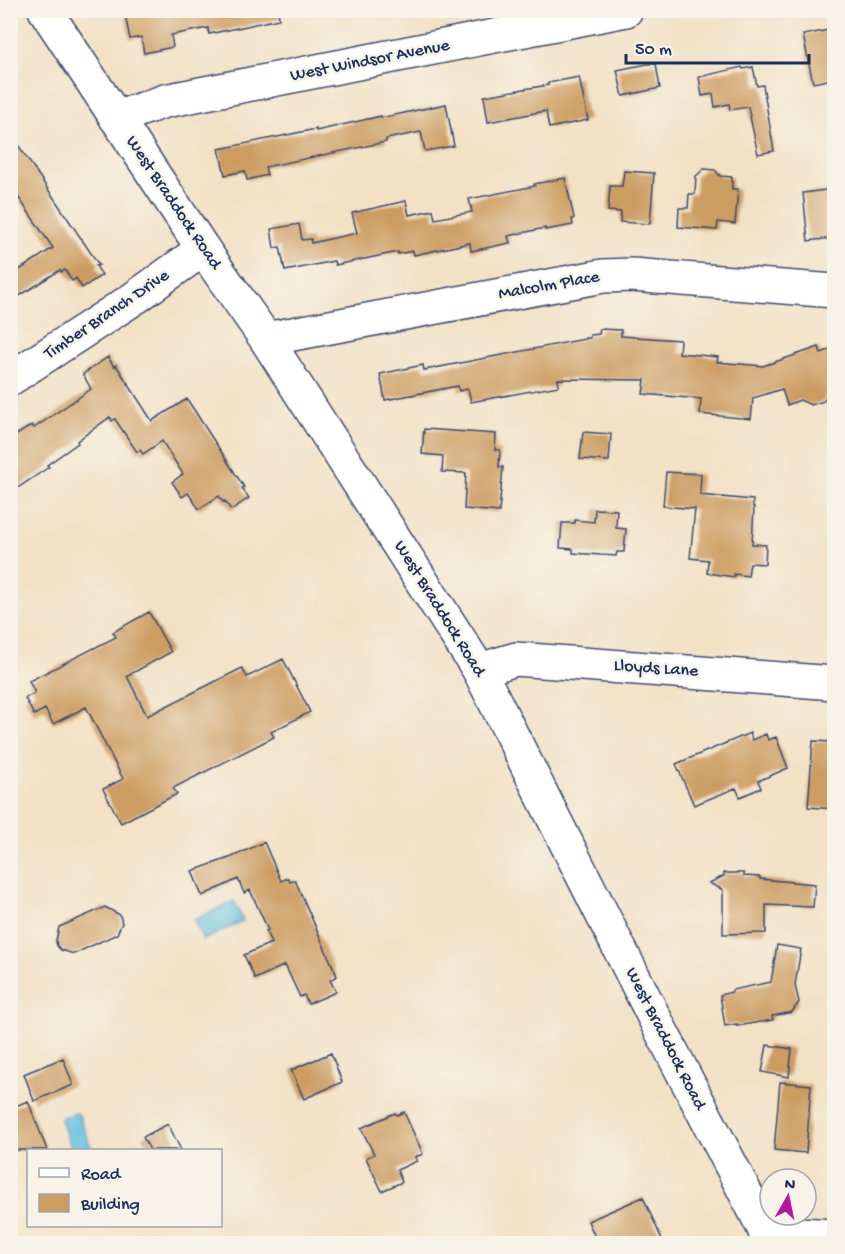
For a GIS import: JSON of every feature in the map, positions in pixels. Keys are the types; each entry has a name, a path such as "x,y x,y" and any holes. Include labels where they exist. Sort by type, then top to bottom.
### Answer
{"street":[{"name":"West Braddock Road","path":"45,10 203,249 266,339 479,669 768,1238"},
{"name":"West Windsor Avenue","path":"116,118 165,101 626,10"},
{"name":"Timber Branch Drive","path":"10,379 136,297 203,249"},
{"name":"Malcolm Place","path":"266,339 603,276 632,275 834,291"},
{"name":"Lloyds Lane","path":"479,669 516,659 834,683"},
{"path":"768,1238 834,1236"}],"water":[{"path":"234,901 243,921 203,940 194,920"},
{"path":"76,1113 79,1115 92,1149 72,1149 61,1121 62,1117"}],"building":[{"path":"124,10 278,10 279,19 209,34 208,28 171,35 173,47 144,53 141,37 130,39"},
{"path":"834,29 834,65 831,66 834,79 813,83 803,35"},
{"path":"656,64 660,88 623,96 617,70"},
{"path":"742,67 743,69 753,67 757,86 763,85 774,151 758,154 748,107 730,110 729,104 715,107 713,94 702,96 699,77"},
{"path":"579,77 588,120 549,128 546,111 488,122 484,96"},
{"path":"446,104 454,146 425,151 421,132 386,139 386,142 265,167 267,175 247,180 245,171 225,175 219,149"},
{"path":"10,133 99,265 96,266 102,275 82,288 76,278 72,281 65,270 61,272 60,270 10,302 10,276 53,248 10,185"},
{"path":"704,169 715,170 720,176 732,177 732,189 738,189 735,224 718,222 717,230 678,227 679,208 688,208 689,194 695,194 696,176"},
{"path":"624,171 654,173 650,224 620,222 621,212 608,211 610,186 622,186"},
{"path":"565,178 574,218 572,219 573,225 508,236 510,243 471,251 470,243 414,255 413,251 398,254 398,252 335,265 334,261 285,271 280,247 274,248 271,229 299,224 302,240 311,239 311,243 357,233 352,213 406,201 409,215 433,210 435,219 472,212 469,199"},
{"path":"834,189 832,238 808,241 803,193"},
{"path":"600,329 621,330 621,336 680,340 679,353 718,357 717,362 763,366 819,347 821,353 834,348 834,391 827,394 824,401 811,405 800,400 787,405 782,389 753,398 751,419 700,414 701,399 643,394 645,380 558,379 559,386 471,402 468,389 459,391 458,386 385,400 380,374 423,365 424,370 590,338 590,335 599,334"},
{"path":"108,357 114,367 116,365 152,421 187,399 249,498 231,510 219,496 199,509 188,493 182,497 172,482 183,474 162,441 143,454 140,450 137,452 115,419 112,421 110,417 47,465 49,467 10,493 10,439 32,425 34,428 91,389 83,374"},
{"path":"424,429 496,434 495,450 500,450 499,467 503,467 499,512 464,509 466,473 442,472 443,456 422,454"},
{"path":"583,432 611,434 609,461 580,459"},
{"path":"666,472 701,474 700,495 753,500 752,544 766,545 765,564 750,563 748,576 734,574 734,577 707,573 708,560 690,558 695,509 663,506"},
{"path":"595,509 617,510 616,528 626,529 624,552 617,552 616,556 573,553 573,549 560,548 562,523 575,523 575,520 594,522"},
{"path":"149,612 171,652 127,676 147,716 242,668 247,677 283,659 310,712 271,732 274,737 173,788 177,794 121,823 103,789 123,779 86,707 53,724 45,709 34,715 25,698 35,693 29,681 116,637 113,632"},
{"path":"750,733 752,740 766,734 768,740 776,737 788,768 758,781 761,788 740,797 736,788 694,805 676,764"},
{"path":"813,741 834,742 834,809 808,807"},
{"path":"264,842 281,881 288,878 290,882 295,880 337,976 330,980 336,992 308,1004 304,995 300,997 285,965 255,979 244,955 271,943 266,931 268,930 250,890 244,893 238,879 202,896 192,871 232,857"},
{"path":"724,873 744,873 744,876 760,877 760,879 815,884 813,907 766,905 766,933 723,934 723,890 709,883 724,876"},
{"path":"105,907 120,915 122,923 117,934 74,954 61,950 57,946 59,927"},
{"path":"777,945 801,949 795,985 799,1002 792,1012 772,1016 773,1020 725,1026 720,995 732,992 732,990 771,982"},
{"path":"767,1045 792,1049 789,1077 762,1072"},
{"path":"331,1053 342,1082 304,1099 291,1070"},
{"path":"63,1058 73,1085 34,1101 24,1074"},
{"path":"780,1082 811,1085 806,1153 774,1150"},
{"path":"28,1101 47,1149 10,1150 10,1108"},
{"path":"404,1112 423,1154 415,1157 417,1161 397,1170 402,1182 382,1191 366,1158 374,1154 361,1128 395,1113 397,1115"},
{"path":"168,1124 180,1149 149,1149 143,1137"},
{"path":"643,1197 664,1244 598,1244 588,1221"}]}
